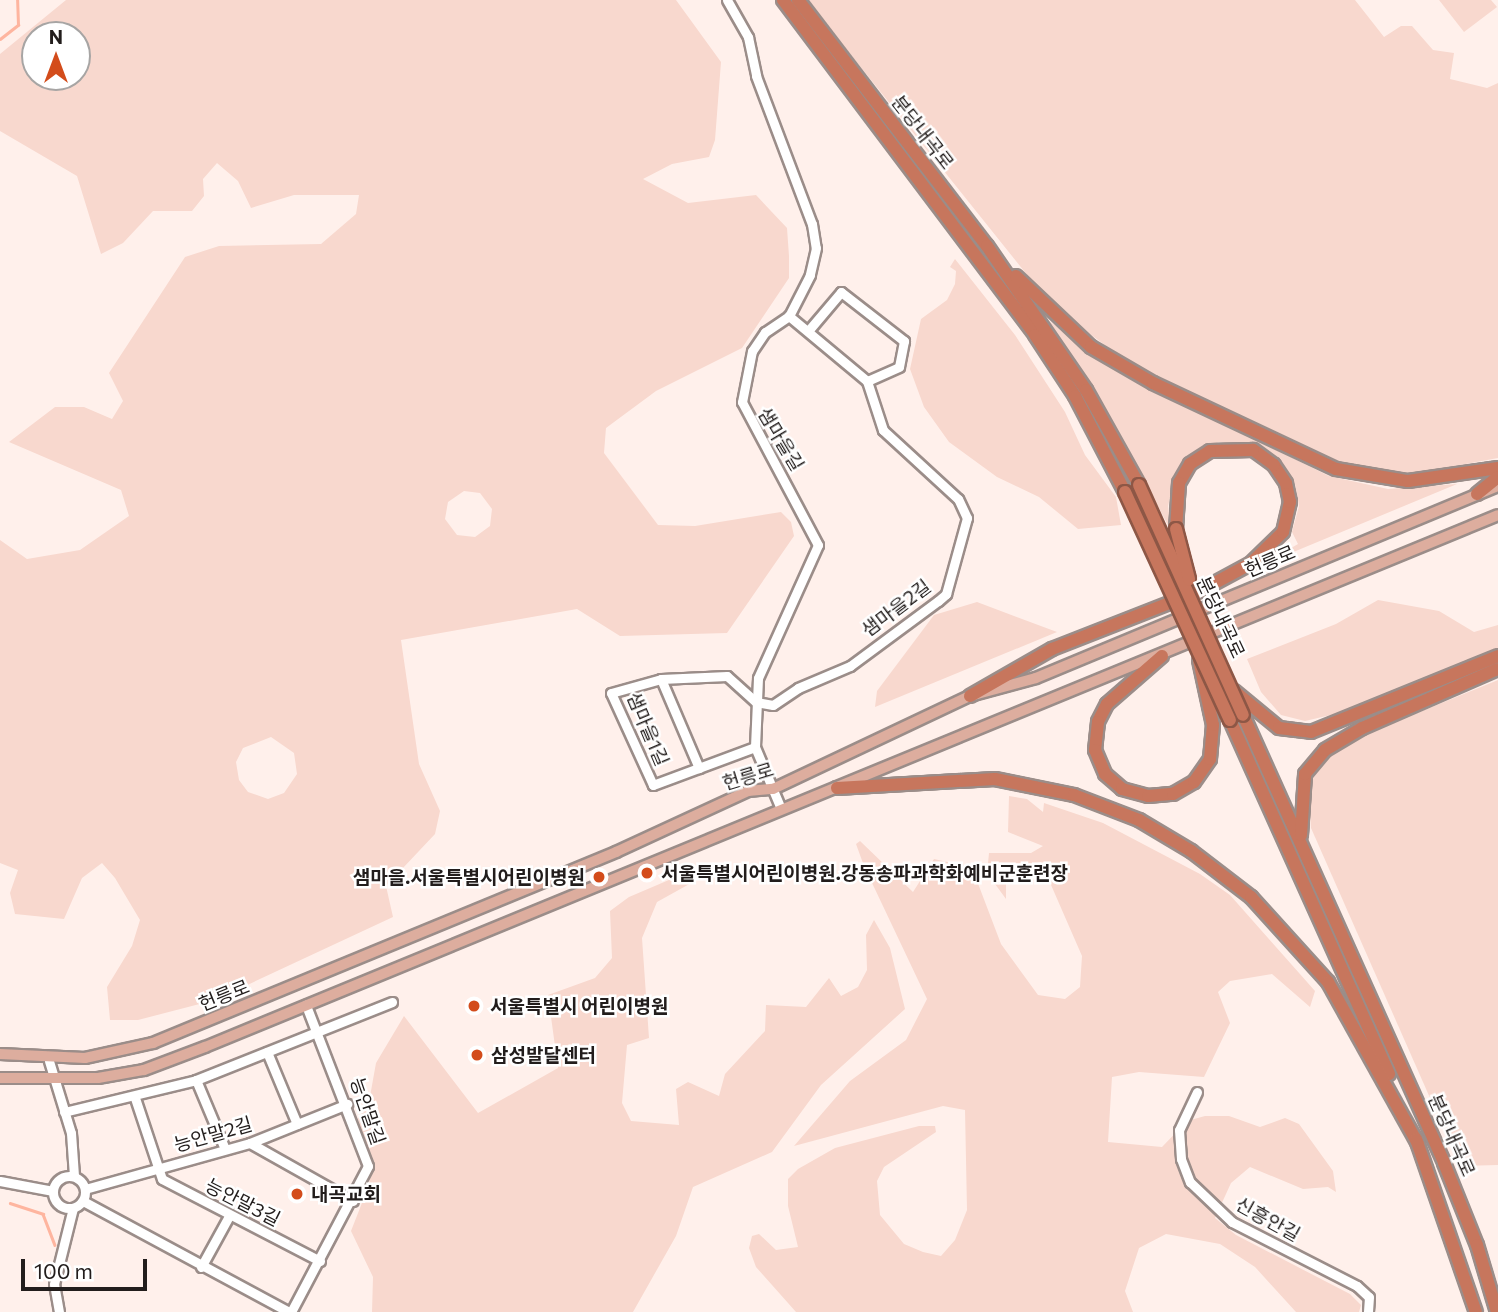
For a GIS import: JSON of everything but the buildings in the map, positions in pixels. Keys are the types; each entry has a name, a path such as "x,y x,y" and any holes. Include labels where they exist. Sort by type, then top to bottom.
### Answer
{"highway":[{"name":"분당내곡로","path":"783,0 1035,335 1075,396 1125,492 1199,659 1230,720 1418,1144 1476,1312"},
{"name":"분당내곡로","path":"798,0 987,246 1086,390 1139,485 1197,597 1243,715 1444,1163 1478,1245 1496,1312"},
{"path":"987,246 1057,320 1091,347 1153,383 1336,469 1408,481 1498,468"},
{"path":"970,696 1052,649 1197,597 1259,558 1283,531 1290,496 1266,457 1242,447 1217,449 1195,460 1181,479 1174,519 1197,597"},
{"path":"1477,494 1498,477"},
{"path":"1162,656 1107,704 1098,722 1095,750 1105,774 1122,789 1148,796 1173,794 1194,782 1210,759 1213,725 1199,659"},
{"path":"1234,691 1279,728 1311,732 1498,656"},
{"path":"1301,842 1305,774 1325,750 1362,728 1498,669"},
{"path":"837,788 995,779 1087,800 1139,820 1191,851 1251,897 1328,982 1418,1144"}],"main road":[{"name":"헌릉로","path":"0,1054 49,1061 153,1043 616,852 748,791 773,789 970,696 1036,678 1498,486"},
{"path":"0,1078 54,1079 144,1070 1162,656 1498,515"}],"street":[{"name":"샘마을길","path":"727,0 748,37 755,76 812,224 816,248 810,275 789,316 765,332 752,351 742,402 818,545 766,651 756,702 755,747 782,809"},
{"path":"789,316 867,381 899,367 904,341 841,292 808,331"},
{"name":"샘마을2길","path":"756,702 773,705 798,688 850,666 946,594 967,509 883,430 867,381"},
{"name":"샘마을1길","path":"661,679 699,768 653,785 611,693 661,679 727,676 756,702"},
{"path":"699,768 755,747"},
{"path":"64,1112 135,1098 196,1080 392,1002"},
{"name":"능안말길","path":"83,1200 201,1267 290,1312 353,1201 368,1166 347,1104 306,1005"},
{"path":"267,1052 297,1124"},
{"path":"49,1061 64,1112 74,1177 85,1189 83,1200 73,1208 54,1284 58,1312"},
{"path":"196,1080 225,1149"},
{"name":"신흥안길","path":"1197,1092 1179,1130 1181,1159 1190,1182 1232,1222 1357,1286 1369,1297 1368,1312"},
{"path":"135,1098 156,1168"},
{"name":"능안말2길","path":"85,1189 250,1143 347,1104"},
{"path":"250,1143 353,1201"},
{"name":"능안말3길","path":"156,1168 162,1179 320,1261"},
{"path":"53,1191 60,1179 74,1177"},
{"path":"0,1181 53,1191"},
{"path":"53,1191 59,1204 73,1208"},
{"path":"201,1267 229,1216"}],"shaded area":[{"path":"66,0 676,0 721,62 715,140 709,157 672,164 643,179 688,203 756,195 787,228 789,278 742,348 656,391 606,428 604,453 658,525 695,526 781,512 791,522 794,536 727,633 620,636 577,609 401,640 419,764 440,811 435,834 386,886 393,917 215,1000 138,1020 110,1020 107,987 132,946 140,920 115,878 102,863 82,878 64,919 15,914 10,893 18,870 0,863 0,540 27,559 80,550 129,516 121,490 9,442 55,407 84,407 112,419 123,401 109,373 185,257 219,246 321,244 356,214 359,195 294,195 251,208 238,181 217,163 203,179 204,196 192,211 153,211 123,243 101,254 77,176 0,131 0,54 21,37 21,91 91,91 91,21 40,21","holes":["464,491 480,493 492,509 490,526 475,537 457,535 445,519 448,502","271,737 294,753 297,774 284,793 268,799 248,792 239,780 236,762 243,748"]},
{"path":"807,0 1355,0 1384,37 1401,26 1412,26 1433,50 1454,53 1450,79 1487,88 1498,83 1498,458 1412,474 1340,462 1143,373 1064,315 1032,281"},
{"path":"1439,0 1491,0 1497,7 1464,32"},
{"path":"955,259 1015,335 1065,412 1085,455 1116,497 1121,525 1078,529 1039,497 997,477 949,442 924,407 910,369 921,319 947,300 955,284 956,271 950,267"},
{"path":"1048,320 1121,374 1329,476 1388,489 1457,484 1262,565 1298,544 1292,532 1299,506 1295,484 1264,449 1219,442 1191,454 1176,473 1168,506 1172,533 1120,434"},
{"path":"1378,600 1439,611 1474,632 1498,625 1498,648 1348,711 1305,721 1281,715 1261,692 1247,659 1336,624"},
{"path":"977,602 1057,632 875,707 877,691 934,615"},
{"path":"1498,680 1498,1165 1460,1166 1311,828 1308,786 1320,762 1341,744"},
{"path":"1009,796 1027,799 1043,812 1044,803 1103,823 1200,874 1230,895 1315,991 1310,1007 1272,974 1230,981 1218,992 1230,1023 1204,1077 1139,1072 1112,1077 1108,1142 1162,1147 1187,1121 1205,1116 1229,1116 1260,1127 1285,1118 1299,1124 1333,1171 1336,1192 1328,1187 1303,1189 1250,1167 1231,1183 1215,1218 1236,1235 1350,1294 1361,1305 1359,1312 1296,1312 1255,1267 1220,1244 1166,1234 1139,1248 1125,1291 1133,1312 796,1312 756,1267 749,1248 752,1236 759,1234 776,1250 798,1247 788,1206 788,1179 798,1169 835,1148 919,1126 935,1126 936,1132 884,1167 877,1181 880,1215 904,1244 923,1252 941,1256 955,1240 967,1210 965,1110 943,1106 794,1146 850,1081 906,1040 927,999 864,866 856,844 860,841 913,892 934,859 965,866 974,873 1001,944 1038,995 1065,999 1080,987 1082,956 1041,862 1006,870 1006,899 987,873 989,853 1031,853 1043,846 1008,832"},
{"path":"690,871 693,882 657,902 642,938 649,1038 627,1045 622,1103 631,1121 679,1125 676,1089 688,1082 719,1096 725,1074 765,1031 766,1005 806,1007 829,978 841,996 858,987 867,970 866,935 874,920 890,948 905,1009 821,1085 772,1152 693,1187 676,1236 633,1312 372,1312 373,1277 351,1231 369,1185 371,1163 358,1119 369,1102 376,1063 404,1016 478,1113 558,1068 548,995 595,978 612,958 610,911 629,897"}],"waterway":[{"path":"0,39 18,25 17,0"},
{"path":"10,1203 43,1214 55,1245"}],"place":[{"name":"서울특별시어린이병원.강동송파과학화예비군훈련장","path":"647,873"},
{"name":"샘마을.서울특별시어린이병원","path":"599,877"},
{"name":"서울특별시 어린이병원","path":"474,1006"},
{"name":"삼성발달센터","path":"477,1055"},
{"name":"내곡교회","path":"297,1194"}]}
